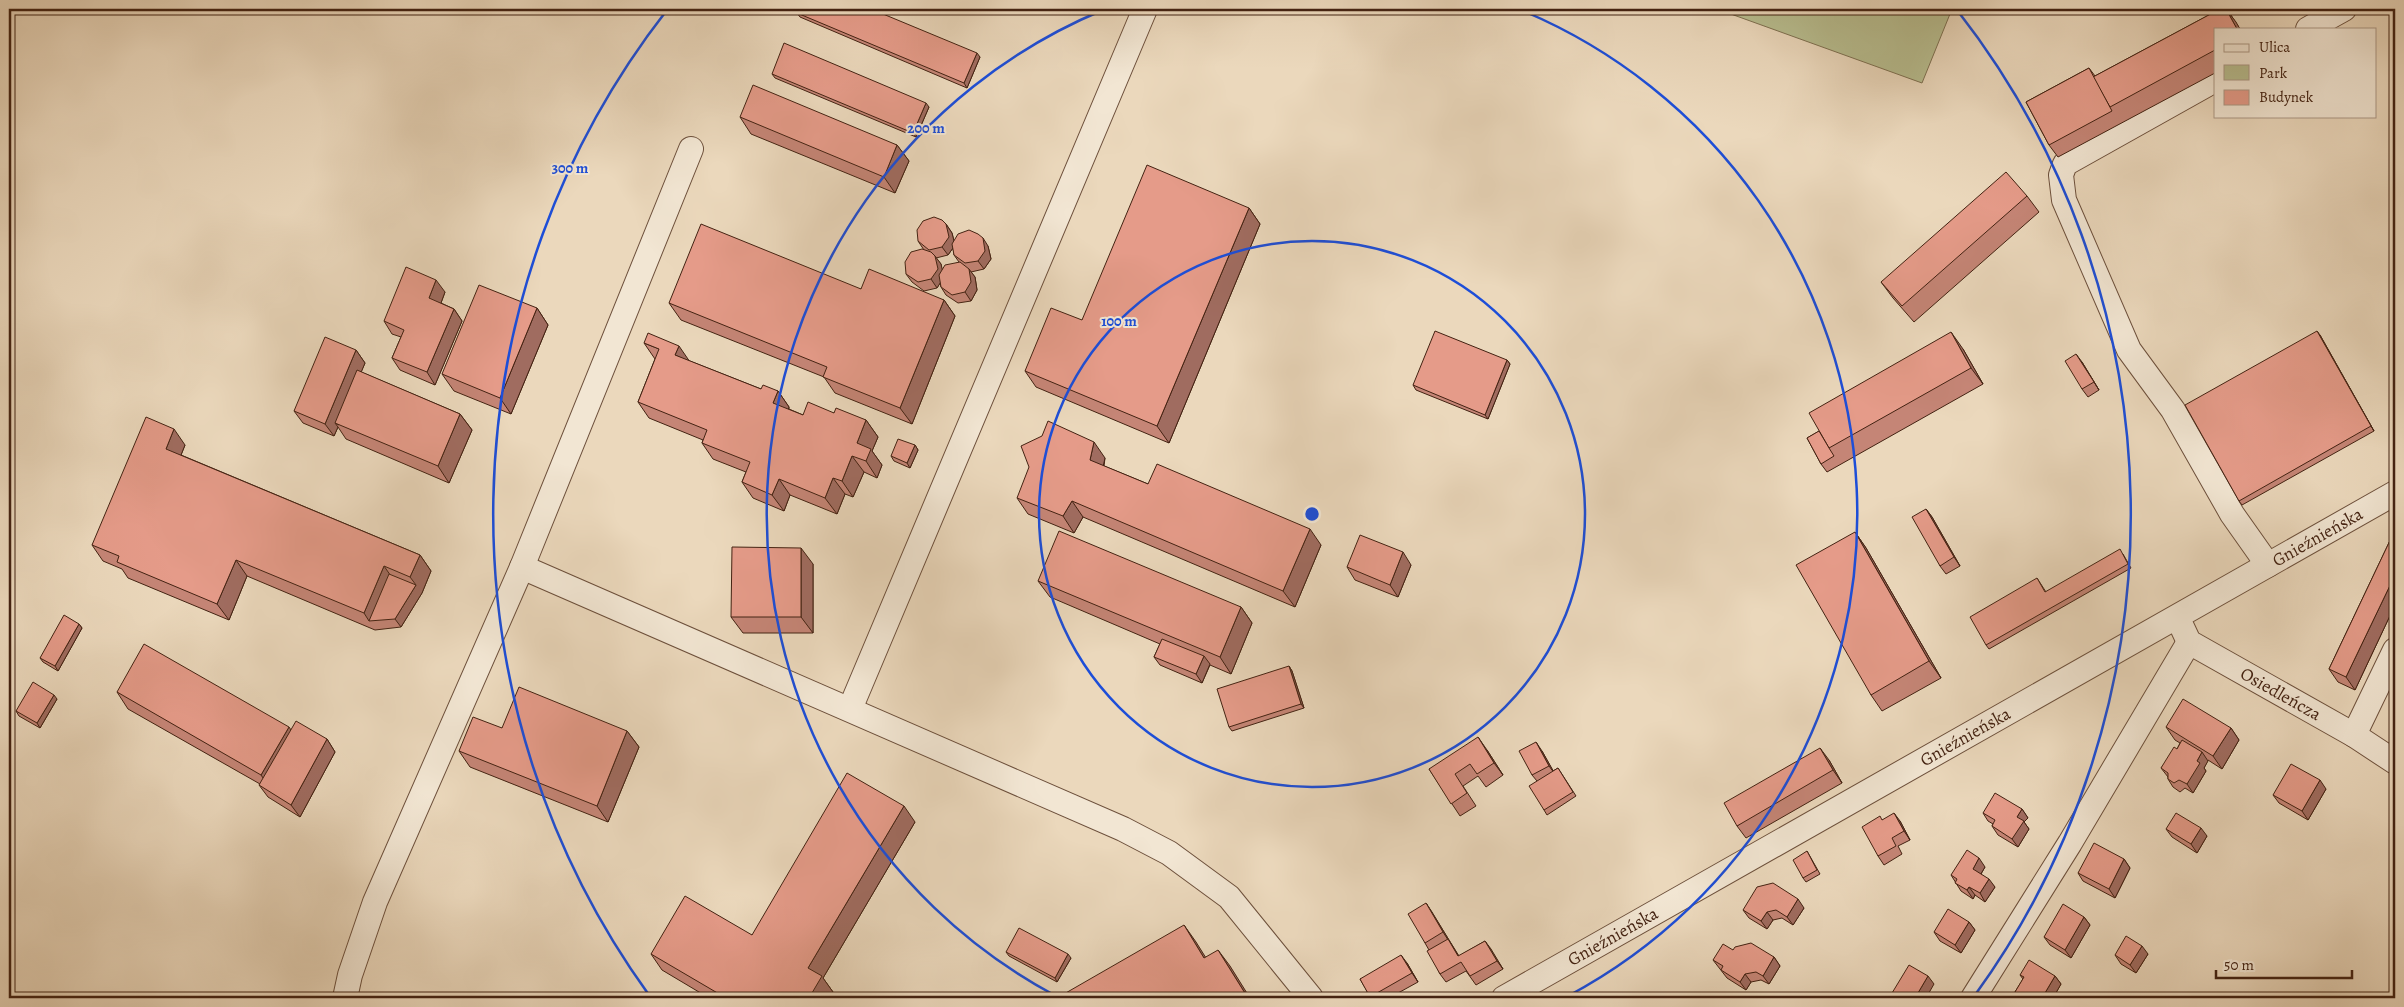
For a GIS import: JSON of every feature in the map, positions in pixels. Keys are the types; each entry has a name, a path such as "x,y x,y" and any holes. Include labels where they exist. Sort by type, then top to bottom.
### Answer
{"street":[{"path":"850,709 1145,9"},
{"path":"2310,28 2344,9"},
{"path":"2214,81 2065,164 2061,175 2064,200 2129,350 2173,410 2232,514 2268,565"},
{"path":"345,998 350,975 375,902 522,567 691,149"},
{"name":"Gnieźnieńska","path":"1504,998 1533,990 2176,617 2395,493"},
{"path":"522,567 1123,829 1169,853 1229,897 1311,998"},
{"path":"1973,998 2070,843 2189,642 2176,617"},
{"name":"Osiedleńcza","path":"2189,642 2354,735 2395,762"},
{"path":"2354,735 2395,650"}],"green space":[{"path":"1717,9 1952,9 1922,83"}],"building":[{"path":"799,9 871,9 977,53 964,83 797,13"},
{"path":"2220,9 2226,9 2236,28 2214,28 2214,51 2110,107 2093,77"},
{"path":"784,43 926,103 913,133 772,74"},
{"path":"2089,68 2112,111 2049,145 2026,102"},
{"path":"753,85 897,145 884,177 740,117"},
{"path":"1147,165 1249,208 1157,426 1025,371 1051,308 1082,320"},
{"path":"2006,172 2027,196 1902,306 1881,282"},
{"path":"934,217 946,224 949,237 942,247 929,250 918,241 917,230 923,221"},
{"path":"701,224 861,289 869,269 944,300 900,408 823,377 827,367 669,303"},
{"path":"969,230 983,238 985,251 978,261 965,263 954,255 952,244 958,234"},
{"path":"922,249 931,252 935,256 938,269 931,279 918,282 906,274 905,262 911,252"},
{"path":"960,262 969,269 971,282 965,292 952,295 941,287 939,275 945,265"},
{"path":"406,267 436,280 429,298 454,309 427,372 392,358 404,330 384,321"},
{"path":"479,285 537,308 500,398 442,374"},
{"path":"1435,331 1507,360 1485,415 1413,385"},
{"path":"2317,331 2371,426 2239,501 2185,405"},
{"path":"1951,332 1971,368 1829,448 1809,413"},
{"path":"648,333 679,346 675,355 761,389 763,385 778,391 773,403 803,415 808,402 834,413 836,408 866,420 857,443 871,449 866,461 852,456 842,481 833,478 825,498 779,479 772,495 742,482 750,462 702,443 707,430 638,402 659,349 644,343"},
{"path":"325,337 356,350 325,424 294,411"},
{"path":"2076,354 2094,382 2082,389 2065,361"},
{"path":"357,370 460,414 438,466 335,423"},
{"path":"146,417 174,429 166,449 420,555 410,577 384,566 364,613 236,560 217,604 117,562 119,556 92,545"},
{"path":"1048,421 1094,442 1090,460 1148,484 1157,464 1310,529 1283,591 1072,501 1063,516 1017,498 1029,467 1021,446 1042,436"},
{"path":"1819,431 1834,456 1821,464 1807,438"},
{"path":"898,439 915,445 907,463 891,456"},
{"path":"1926,509 1954,557 1940,566 1912,517"},
{"path":"2395,530 2395,575 2346,677 2329,669"},
{"path":"1059,531 1241,607 1220,657 1038,581"},
{"path":"1855,532 1929,661 1871,695 1796,565"},
{"path":"1360,535 1403,552 1390,585 1347,567"},
{"path":"732,547 801,548 801,617 731,617"},
{"path":"2120,549 2128,564 1986,645 1970,617 2037,578 2045,592"},
{"path":"389,574 416,585 395,619 369,621"},
{"path":"64,615 79,624 55,666 40,658"},
{"path":"1162,639 1204,656 1196,674 1154,657"},
{"path":"144,644 289,727 261,775 117,692"},
{"path":"1289,666 1301,704 1229,727 1217,689"},
{"path":"33,682 54,695 37,723 16,711"},
{"path":"519,687 627,731 597,806 459,751 473,717 502,728"},
{"path":"2183,699 2231,728 2213,756 2166,727"},
{"path":"296,721 327,739 291,805 259,785"},
{"path":"1478,737 1494,763 1477,774 1470,764 1455,774 1467,793 1451,804 1429,769"},
{"path":"2182,740 2202,752 2197,761 2200,763 2187,784 2179,780 2174,783 2168,779 2168,773 2161,768 2174,747 2177,749"},
{"path":"1536,742 1549,766 1532,775 1519,751"},
{"path":"1820,748 1833,770 1737,826 1724,803"},
{"path":"2291,764 2320,780 2302,811 2273,795"},
{"path":"1558,768 1573,792 1544,810 1529,786"},
{"path":"847,773 904,806 808,968 822,976 809,998 726,998 651,954 685,896 752,935"},
{"path":"1995,793 2022,809 2017,817 2024,821 2012,839 1992,826 1995,820 1983,813"},
{"path":"1894,813 1904,831 1892,838 1896,846 1878,856 1862,827 1880,816 1882,820"},
{"path":"2176,813 2201,828 2191,844 2166,829"},
{"path":"2094,843 2124,859 2109,889 2078,873"},
{"path":"1967,850 1979,858 1973,869 1989,879 1980,893 1969,887 1967,890 1955,883 1957,879 1951,875"},
{"path":"1807,851 1817,870 1803,878 1793,860"},
{"path":"1773,883 1798,899 1787,917 1776,910 1767,912 1761,921 1743,910 1757,887"},
{"path":"1426,903 1443,932 1425,943 1408,914"},
{"path":"2063,904 2084,917 2065,950 2044,937"},
{"path":"1948,909 1969,922 1955,945 1934,932"},
{"path":"1184,925 1204,958 1218,950 1248,998 1057,998"},
{"path":"1019,928 1068,954 1055,978 1006,952"},
{"path":"2126,936 2142,946 2130,965 2115,955"},
{"path":"1448,939 1458,956 1485,941 1497,961 1470,976 1461,962 1440,974 1427,951"},
{"path":"1751,943 1774,957 1763,976 1756,972 1745,974 1740,982 1721,970 1723,966 1713,960 1723,944 1733,950 1735,947"},
{"path":"1401,955 1412,973 1370,997 1360,979"},
{"path":"2029,960 2055,976 2042,998 2025,998 2015,992 2024,977 2020,975"},
{"path":"1909,965 1928,976 1915,998 1889,998"},
{"path":"1710,994 1717,998 1694,998"}]}
